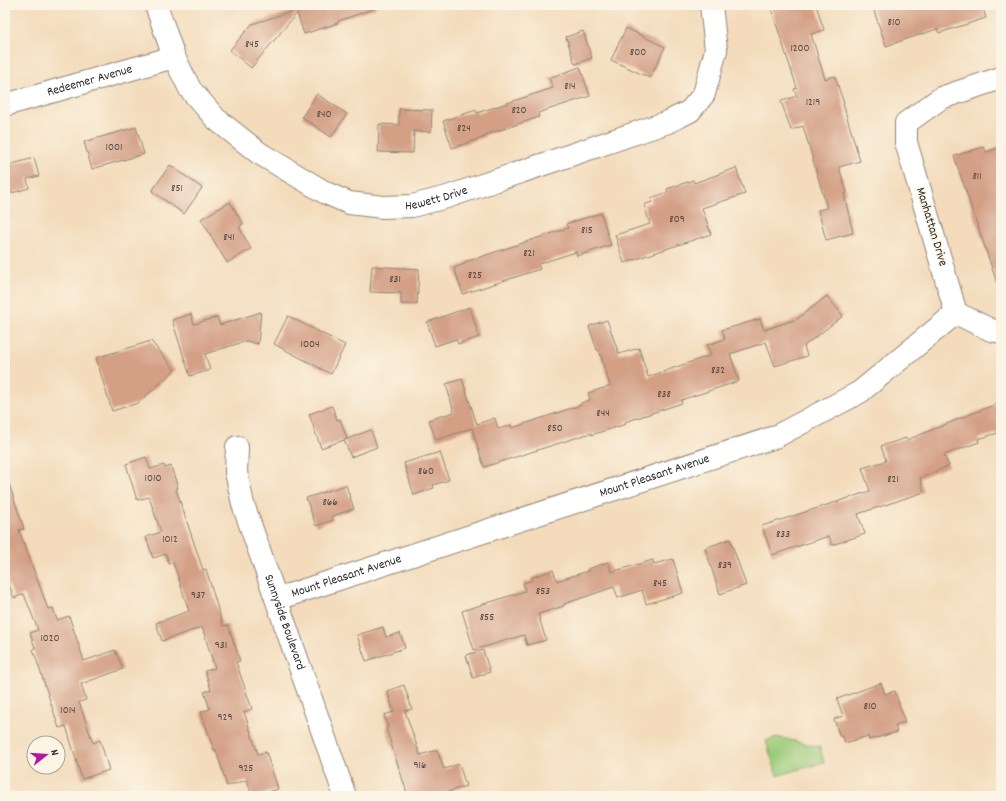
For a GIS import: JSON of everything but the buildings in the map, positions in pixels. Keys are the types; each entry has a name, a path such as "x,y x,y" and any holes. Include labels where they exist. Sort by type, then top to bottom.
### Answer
{"street":[{"name":"Hewett Drive","path":"156,5 174,57 190,89 216,119 258,153 326,193 349,203 383,206 412,206 447,197 668,122 690,111 704,94 716,50 712,7"},
{"name":"Redeemer Avenue","path":"5,105 174,57"},
{"name":"Manhattan Drive","path":"956,313 906,142 906,122 941,98 1001,78"},
{"path":"956,313 991,330 1001,332"},
{"name":"Mount Pleasant Avenue","path":"277,599 775,437 860,392 956,313"},
{"name":"Sunnyside Boulevard","path":"237,447 236,472 243,504 345,796"}],"green space":[{"path":"777,737 820,747 824,762 777,776 766,741"}]}
